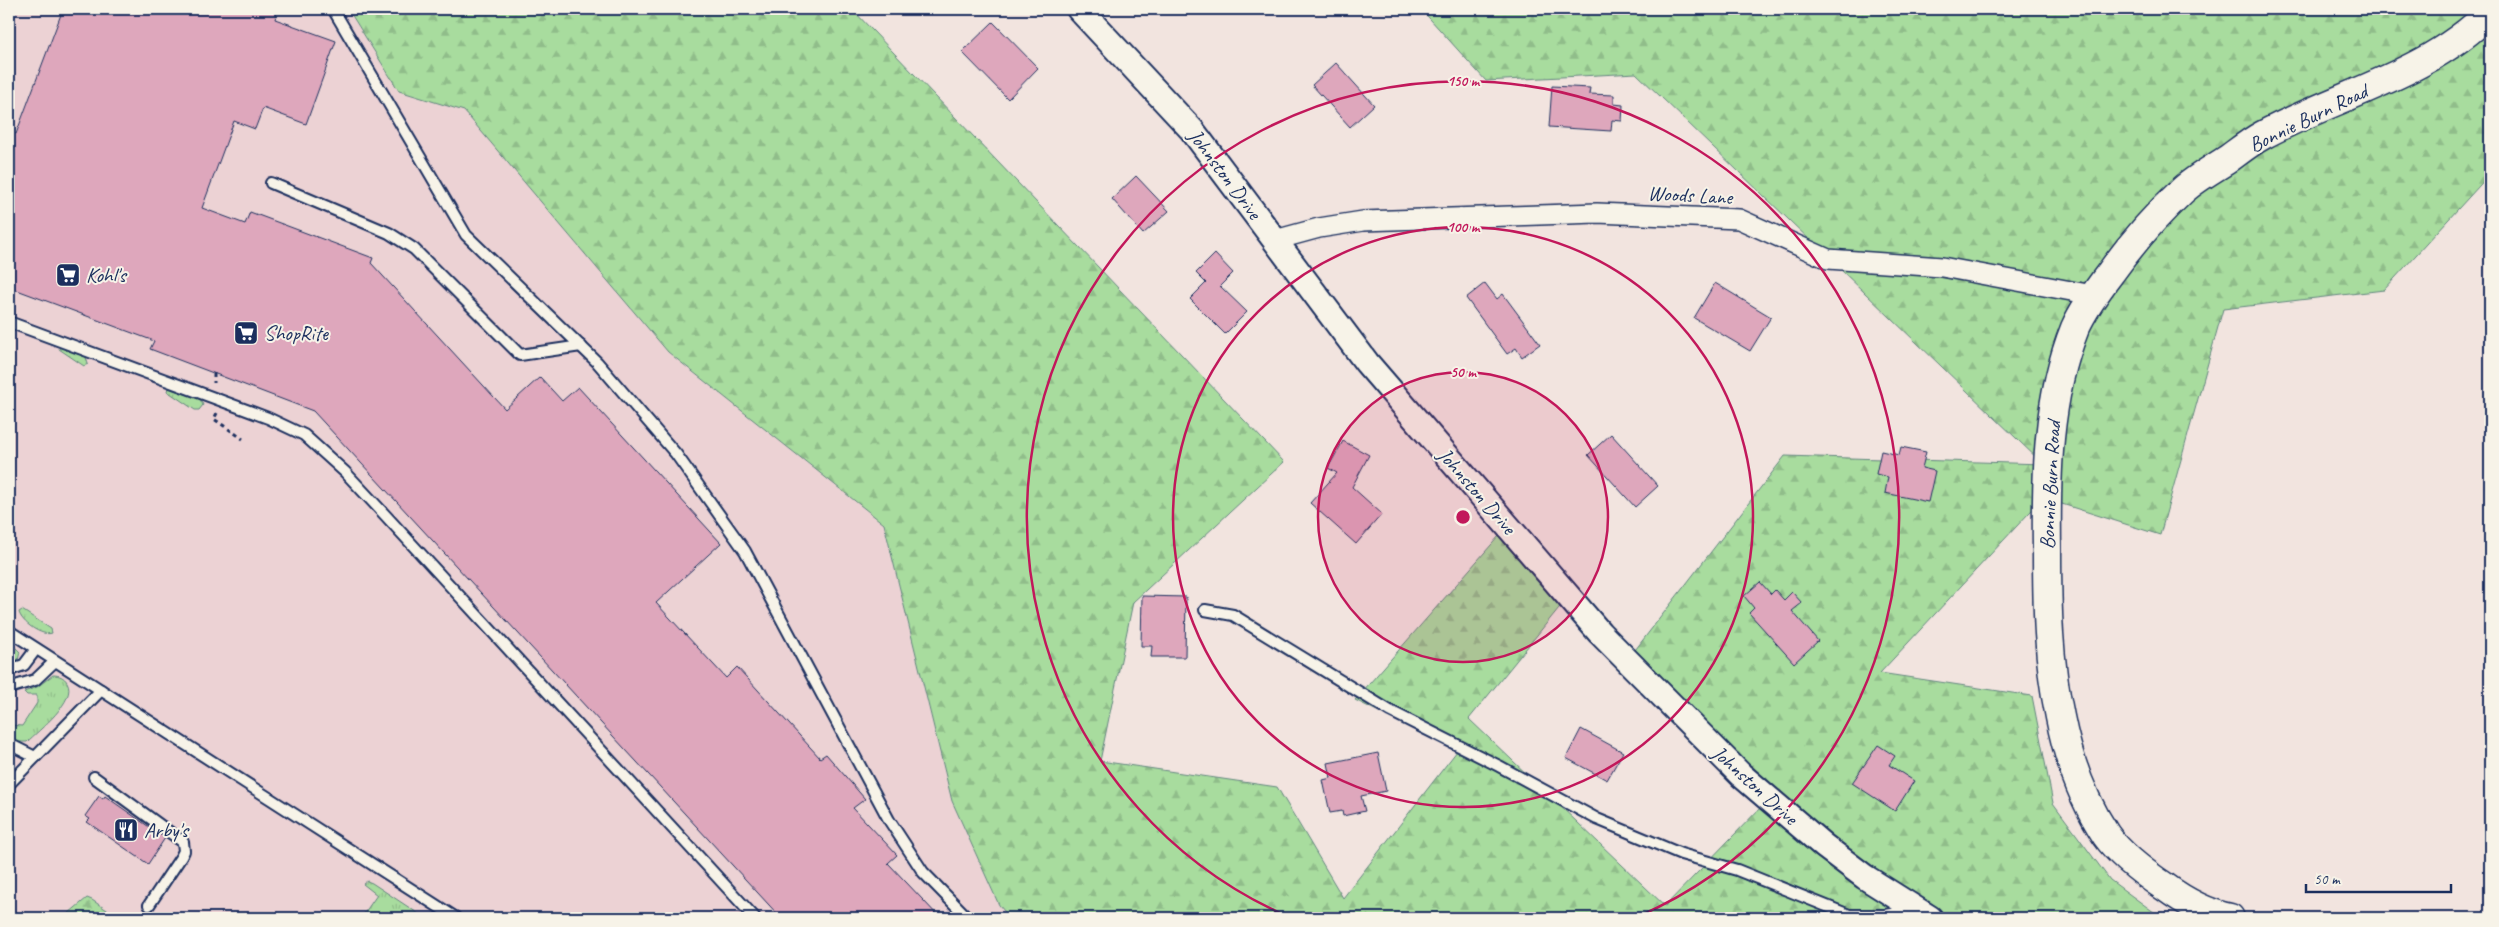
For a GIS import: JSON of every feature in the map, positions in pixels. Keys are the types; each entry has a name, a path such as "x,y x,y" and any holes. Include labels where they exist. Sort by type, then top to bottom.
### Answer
{"main road":[{"name":"Bonnie Burn Road","path":"2230,918 2216,916 2180,897 2140,870 2108,837 2085,797 2065,744 2052,677 2047,624 2047,484 2050,429 2075,328 2093,295 2131,245 2184,189 2262,136 2392,78 2436,54 2478,24 2490,12"}],"street":[{"name":"Johnston Drive","path":"1079,9 1192,130 1367,363 1600,633 1741,775 1824,846 1865,877 1924,914"},
{"name":"Woods Lane","path":"1275,240 1319,228 1363,221 1597,213 1739,220 1828,259 1942,267 2093,295"}],"lane":[{"path":"333,9 466,235 581,346 676,454 745,551 889,820 923,872 968,918"},
{"path":"271,183 389,233 414,249 520,355 581,346"},
{"path":"9,322 268,418 304,435 345,472 379,508 755,918"},
{"path":"1205,610 1233,615 1390,711 1606,822 1681,854 1737,870 1849,915 1924,914"},
{"path":"9,631 456,918"},
{"path":"9,670 24,665 36,649"},
{"path":"9,688 35,680 55,661"},
{"path":"9,784 101,690"},
{"path":"9,744 35,757"},
{"path":"94,778 178,837 184,846 181,857 149,905"}],"shaded area":[{"path":"9,9 348,9 399,91 464,110 668,352 884,524 952,801 999,905 1010,918 119,918 87,898 63,918 9,918"}],"green space":[{"path":"348,9 852,9 1284,462 1133,602 1100,761 1277,787 1343,898 1457,751 1355,700 1499,536 1563,603 1469,719 1665,906 1765,803 1622,667 1785,456 2043,464 1636,73 1486,81 1421,9 2490,9 2490,174 2384,290 2223,309 2160,535 2043,498 1880,673 2032,696 2053,803 2110,880 2162,918 1010,918 999,905 952,801 884,524 668,352 464,111 399,91"},
{"path":"60,347 86,357 88,364 84,366 59,349"},
{"path":"168,388 200,399 203,405 199,410 195,410 167,391"},
{"path":"22,610 51,629 52,633 43,633 32,628 21,616 19,612"},
{"path":"9,641 20,652 18,660 9,663"},
{"path":"53,675 61,677 67,682 69,689 62,706 27,742 19,742 9,738 9,725 22,726 37,703 37,695 27,695 24,692 37,687"},
{"path":"367,881 425,918 361,918 377,895 363,884"},
{"path":"87,898 92,900 119,918 63,918"}],"building":[{"path":"63,9 278,9 275,19 336,41 306,124 263,108 255,129 234,121 202,208 245,224 250,212 373,258 371,263 505,409 540,377 562,401 578,387 721,543 656,603 726,678 737,667 820,758 826,754 865,799 853,808 897,855 888,863 940,918 781,918 313,411 150,349 154,341 9,287 9,131 16,134"},
{"path":"993,22 1038,68 1008,99 962,52"},
{"path":"1336,63 1374,105 1350,127 1312,85"},
{"path":"1552,86 1590,88 1589,94 1614,95 1614,104 1623,105 1622,121 1612,120 1611,131 1549,127"},
{"path":"1136,176 1169,211 1143,234 1112,199"},
{"path":"1215,254 1233,273 1220,286 1247,312 1225,334 1190,299 1206,283 1196,273"},
{"path":"1485,283 1497,299 1503,294 1540,344 1522,357 1516,348 1507,354 1466,298"},
{"path":"1715,283 1771,317 1750,351 1694,318"},
{"path":"1611,434 1658,486 1635,507 1588,455"},
{"path":"1343,441 1369,455 1352,487 1382,514 1356,544 1310,503 1337,473 1328,468"},
{"path":"1901,447 1926,452 1922,468 1935,471 1928,502 1885,493 1888,477 1876,474 1881,451 1899,455"},
{"path":"1760,582 1771,594 1775,590 1784,600 1792,592 1802,603 1792,611 1818,641 1794,663 1749,613 1754,608 1744,596"},
{"path":"1142,596 1186,597 1185,657 1151,657 1152,646 1141,646"},
{"path":"1581,729 1623,752 1607,780 1566,758"},
{"path":"1878,745 1895,756 1889,765 1914,781 1895,811 1852,783"},
{"path":"1378,753 1386,791 1361,796 1365,811 1343,816 1342,811 1330,813 1323,780 1331,778 1328,763"},
{"name":"Arby's","path":"99,796 103,799 105,796 165,838 148,864 87,822 90,819 85,816"}],"place":[{"name":"Kohl's","path":"68,275"},
{"name":"ShopRite","path":"246,333"},
{"name":"Arby's","path":"126,830"}]}
